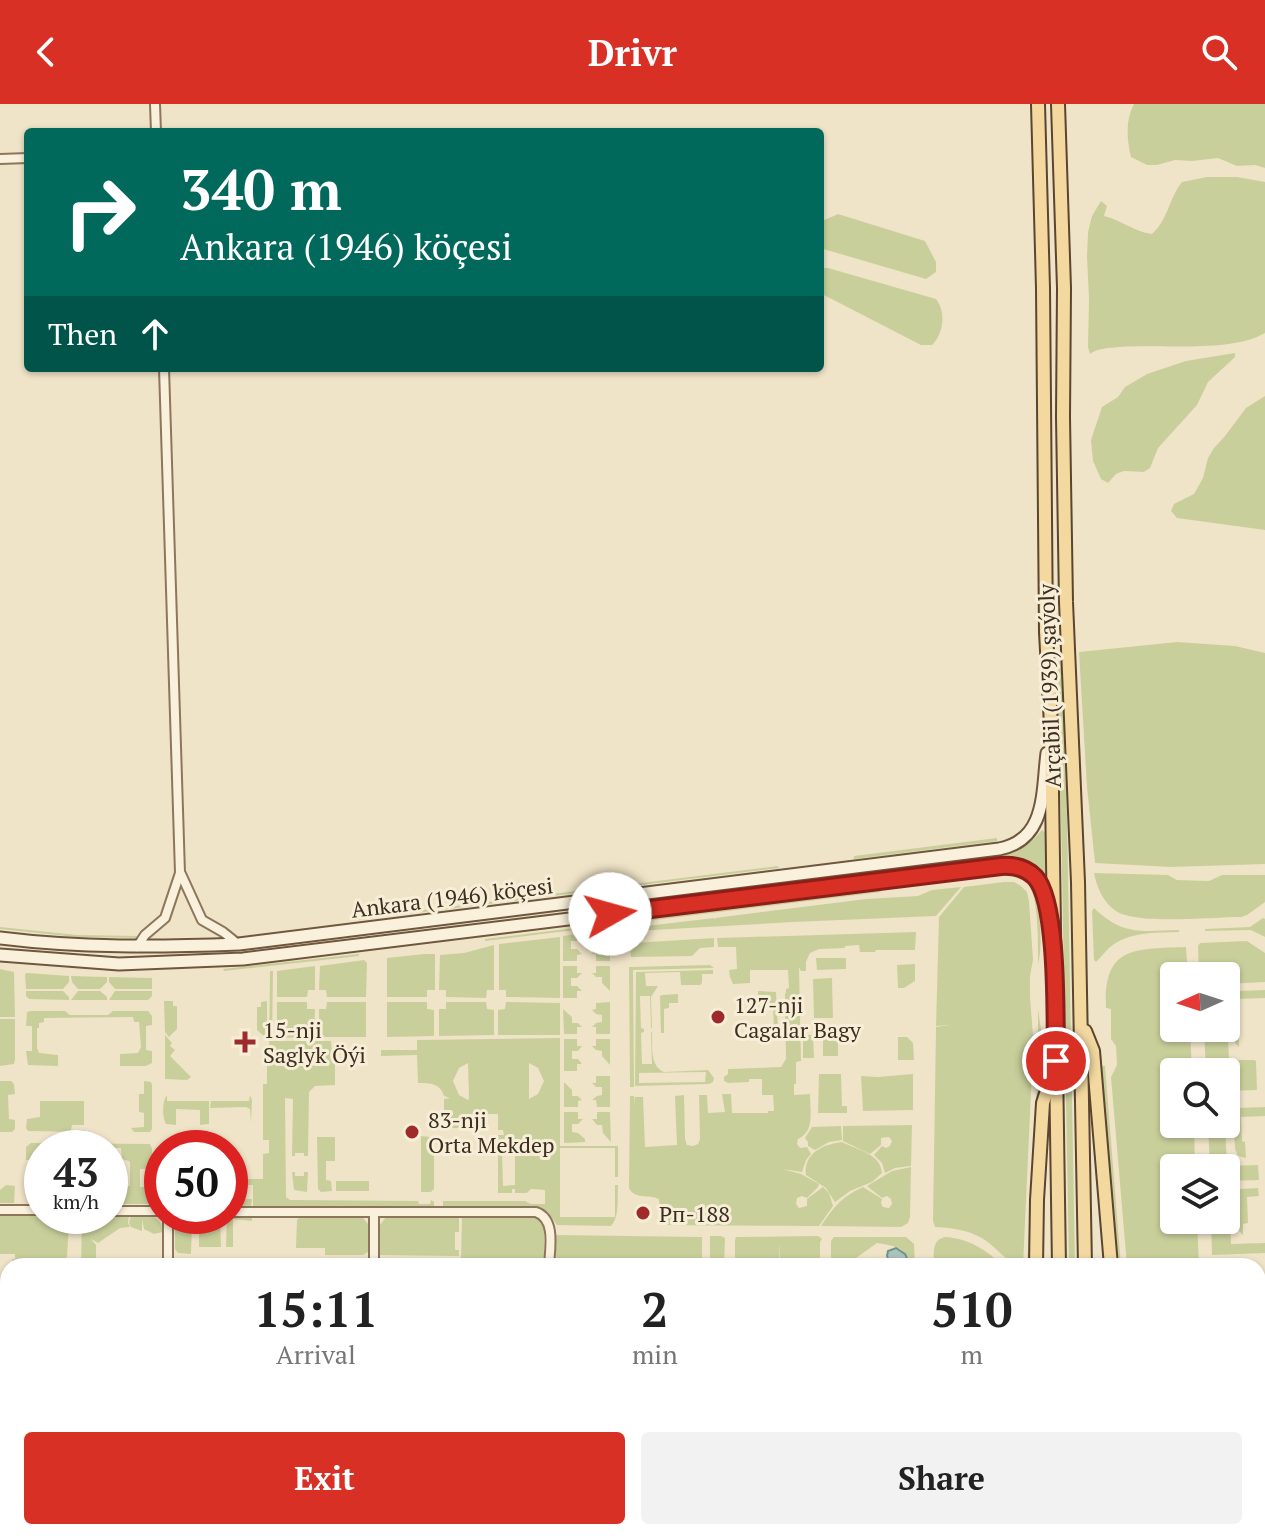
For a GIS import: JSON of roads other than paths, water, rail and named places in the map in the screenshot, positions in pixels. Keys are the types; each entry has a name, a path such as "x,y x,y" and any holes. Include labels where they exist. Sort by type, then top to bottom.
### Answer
{"main road":[{"name":"Arçabil (1939) şaýoly","path":"1038,104 1059,1258"},
{"name":"Arçabil (1939) şaýoly","path":"1058,104 1064,288 1066,617 1078,882 1085,1258"},
{"path":"1043,362 1063,361"},
{"path":"1043,417 1063,417"},
{"name":"Ankara (1946) köçesi","path":"0,938 82,946 239,944 1007,848 1025,838 1037,820 1051,725"},
{"name":"Ankara (1946) köçesi","path":"0,955 119,964 243,959 1009,865 1028,871 1037,879 1046,902 1053,940"},
{"path":"1081,1020 1093,1051 1110,1258"},
{"path":"1036,1258 1043,1103 1056,1061"}],"street":[{"path":"155,104 156,128"},
{"path":"0,159 24,158"},
{"path":"137,947 145,935 165,918 180,873 164,372"},
{"path":"180,873 202,920 239,944"},
{"path":"0,1210 24,1210"},
{"path":"248,1212 540,1213 549,1223 549,1258"},
{"path":"374,1212 374,1258"},
{"path":"168,1234 168,1258"}],"water":[{"path":"896,1248 907,1258 888,1258 888,1251"}],"place":[{"name":"127-nji Cagalar Bagy","path":"718,1017"},
{"name":"15-nji Saglyk Öýi","path":"245,1042"},
{"name":"83-nji Orta Mekdep","path":"412,1132"},
{"name":"Рп-188","path":"643,1213"}]}
